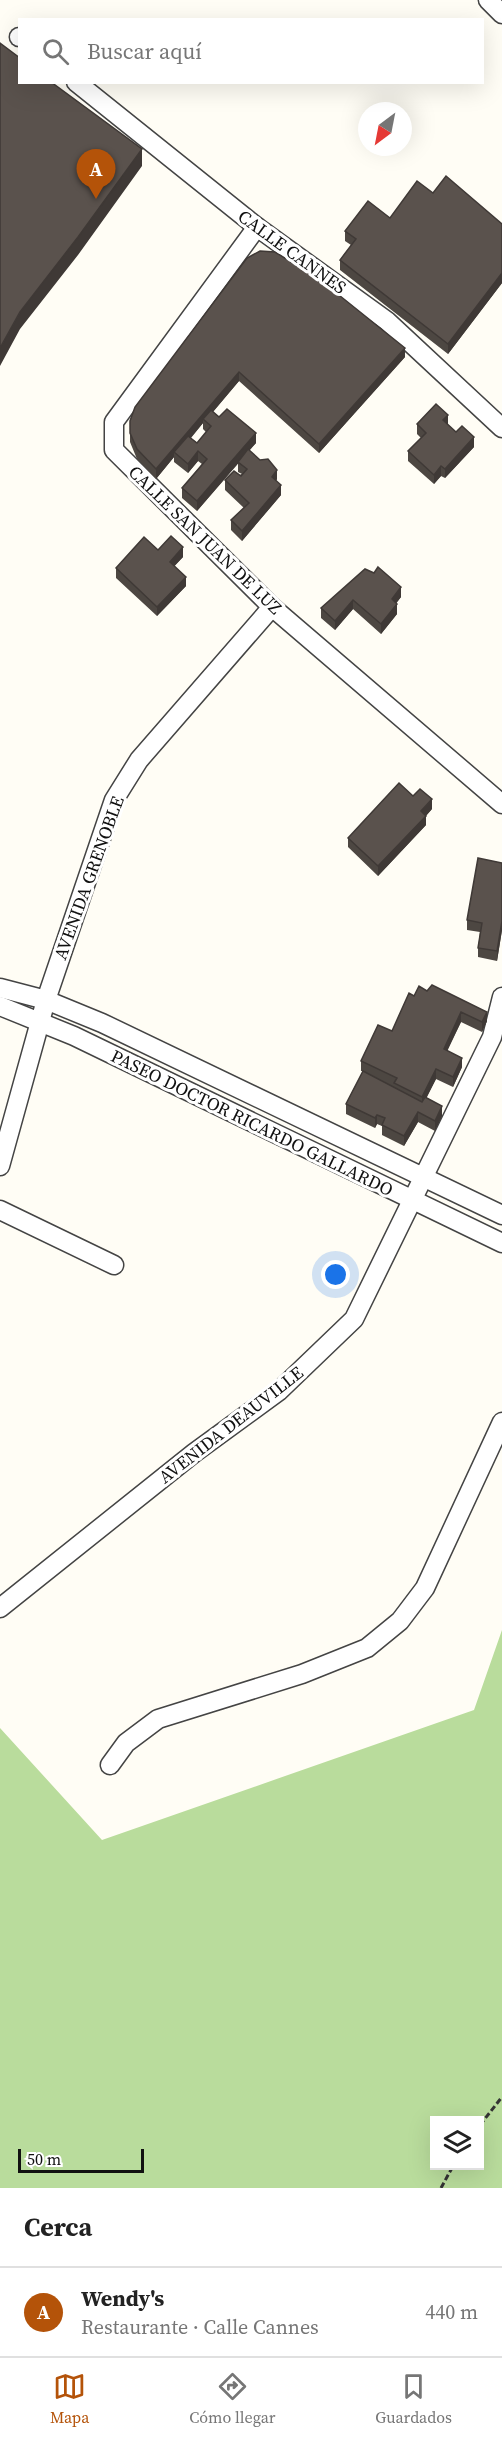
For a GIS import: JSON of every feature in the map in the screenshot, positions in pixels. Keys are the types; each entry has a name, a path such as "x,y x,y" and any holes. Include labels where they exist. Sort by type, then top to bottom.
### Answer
{"street":[{"path":"488,0 502,14"},
{"name":"CALLE CANNES","path":"78,84 257,227 387,321 502,428"},
{"name":"CALLE SAN JUAN DE LUZ","path":"257,227 114,422 114,450 272,607 502,804"},
{"name":"AVENIDA GRENOBLE","path":"0,1166 45,1000 114,800 139,760 272,607"},
{"name":"PASEO DOCTOR RICARDO GALLARDO","path":"0,988 45,1000 102,1023 502,1215"},
{"name":"AVENIDA DEAUVILLE","path":"0,1608 194,1453 279,1391 354,1319 492,1037 502,997"},
{"name":"PASEO DOCTOR RICARDO GALLARDO","path":"0,1006 74,1036 502,1243"},
{"path":"0,1210 114,1265"},
{"path":"110,1765 126,1743 158,1719 200,1708 367,1648 400,1621 424,1588 502,1422"}],"path":[{"path":"484,2120 502,2097"},
{"path":"441,2188 451,2170"}],"green space":[{"path":"502,1630 502,2188 0,2188 0,1728 102,1840 474,1710"}],"building":[{"path":"0,43 18,56 18,84 54,84 142,149 20,312 0,348"},
{"path":"446,176 502,224 502,273 448,344 340,260 356,239 345,231 368,201 390,218 417,181 433,193"},
{"path":"260,251 275,252 319,279 405,348 319,444 239,372 156,469 137,449 130,433 130,421 135,407 247,258"},
{"path":"436,404 448,415 443,420 456,432 462,426 474,437 445,469 441,466 434,475 408,451 426,433 417,424"},
{"path":"227,409 256,433 197,501 182,488 207,459 198,451 188,464 174,452 188,436 197,443 211,426 203,419 211,410 219,417"},
{"path":"248,449 260,460 268,459 277,470 272,477 281,485 242,531 231,520 249,503 225,480 234,471 241,476 247,469 238,462"},
{"path":"171,536 183,547 170,562 186,577 157,607 116,568 144,537 158,550"},
{"path":"378,567 401,587 392,599 397,604 381,624 353,600 335,621 321,608 365,569 374,573"},
{"path":"399,783 413,796 420,789 432,799 421,811 426,816 378,866 348,838"},
{"path":"478,858 502,863 502,921 497,951 478,948 482,923 467,920"},
{"path":"432,985 487,1012 482,1022 461,1012 444,1049 462,1058 453,1077 436,1069 422,1097 394,1083 397,1078 361,1061 378,1025 392,1031 409,993 414,996 419,986 427,991"},
{"path":"363,1071 422,1102 425,1097 442,1106 435,1121 418,1112 404,1136 382,1125 385,1118 377,1115 375,1118 346,1104"}],"place":[{"name":"Wendy's","path":"96,199"}]}
